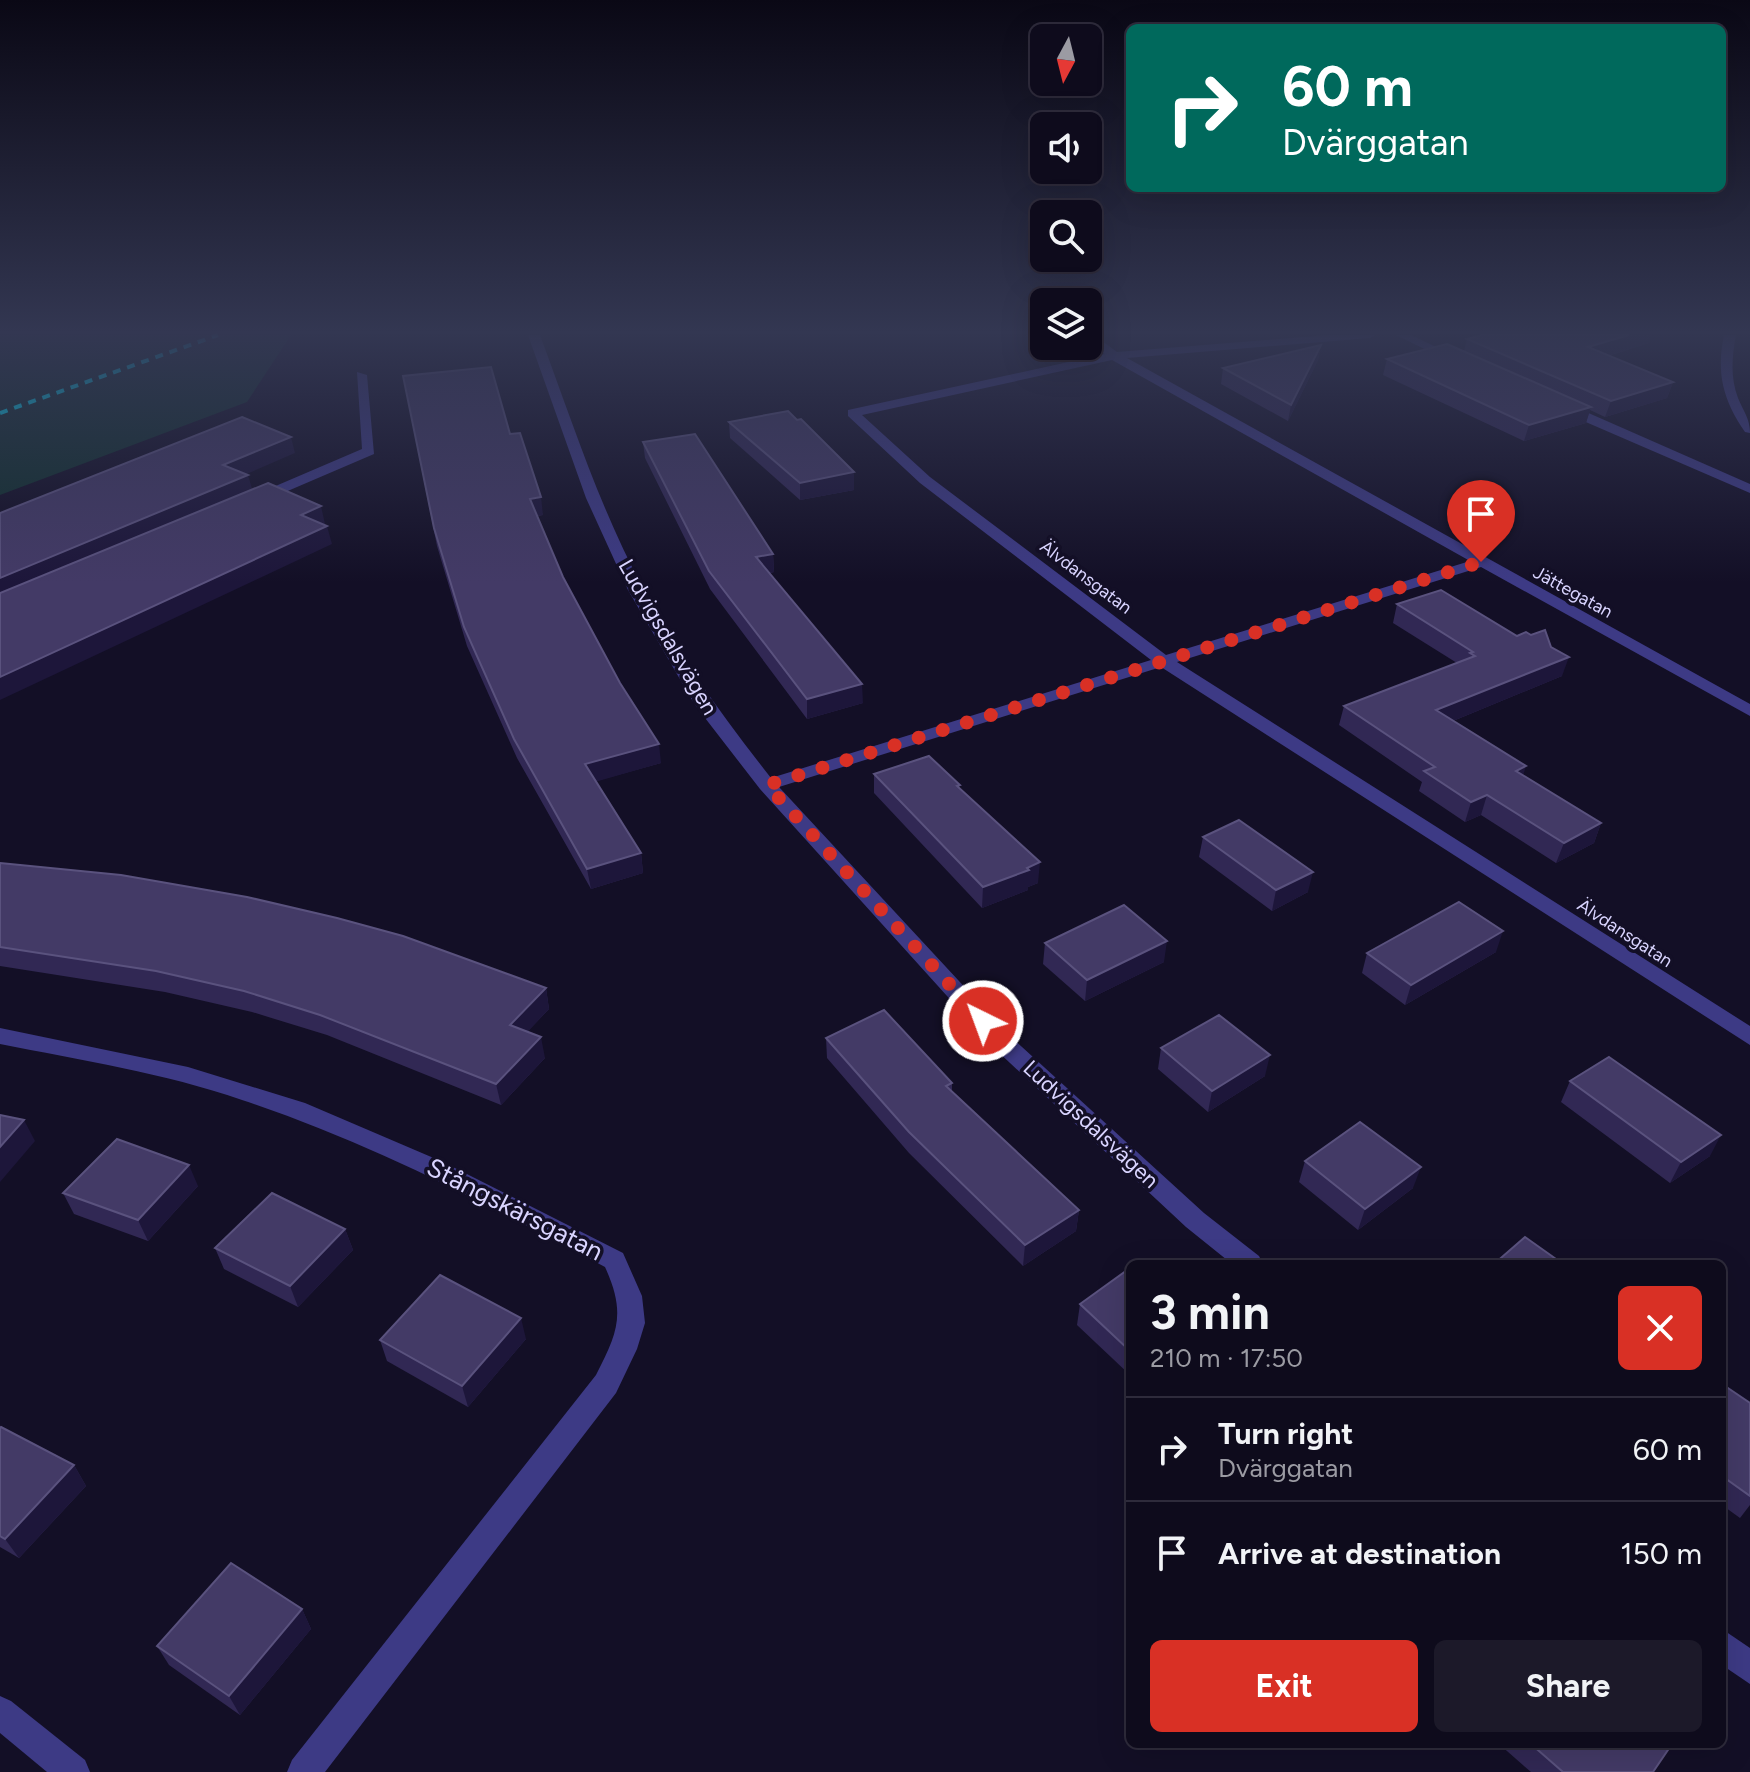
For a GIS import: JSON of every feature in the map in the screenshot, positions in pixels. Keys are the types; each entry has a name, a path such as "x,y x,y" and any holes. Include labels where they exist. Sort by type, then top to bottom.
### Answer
{"street":[{"path":"241,506 369,451 365,418"},
{"name":"Ludvigsdalsvägen","path":"564,418 593,498 636,590 704,705 767,785 1002,1042 1195,1220 1245,1260"},
{"name":"Älvdansgatan","path":"858,418 925,480 1163,661 1750,1037"},
{"name":"Jättegatan","path":"1224,418 1750,711"},
{"path":"1588,418 1750,489"},
{"path":"767,785 1481,562"},
{"name":"Stångskärsgatan","path":"0,1036 126,1060 249,1093 400,1150 614,1260 631,1292 633,1331 606,1384 304,1772"},
{"path":"1726,1648 1750,1668"},
{"path":"0,1712 73,1772"}],"green space":[{"path":"0,418 205,418 0,495"}],"building":[{"path":"240,418 291,437 223,465 248,475 0,578 0,513"},
{"path":"412,418 505,418 510,434 520,433 541,497 530,499 563,577 620,683 659,744 585,764 641,853 587,869 514,739 464,627 434,528"},
{"path":"752,418 801,419 854,472 800,483 729,422"},
{"path":"1513,418 1554,418 1529,425"},
{"path":"695,434 773,554 756,557 862,684 807,699 709,571 643,442"},
{"path":"268,483 321,506 301,515 327,526 0,677 0,593"},
{"path":"1441,590 1517,636 1545,630 1551,647 1569,657 1436,710 1526,766 1516,771 1601,823 1564,843 1487,795 1471,802 1424,771 1435,767 1344,706 1475,656 1397,604"},
{"path":"929,756 1040,862 1027,868 1029,870 983,887 874,774"},
{"path":"1239,820 1313,872 1276,890 1203,837"},
{"path":"0,863 121,875 247,897 403,936 546,988 510,1025 541,1037 496,1084 320,1015 244,991 156,971 0,947"},
{"path":"1459,902 1503,931 1411,985 1367,953"},
{"path":"1124,905 1167,941 1087,980 1045,943"},
{"path":"884,1010 952,1083 946,1086 1079,1210 1025,1245 909,1132 826,1038"},
{"path":"1219,1015 1270,1055 1212,1091 1161,1048"},
{"path":"1609,1057 1721,1135 1681,1162 1570,1081"},
{"path":"0,1115 24,1120 0,1147"},
{"path":"1360,1122 1421,1167 1365,1209 1305,1161"},
{"path":"117,1139 189,1165 138,1220 63,1193"},
{"path":"272,1193 345,1229 290,1286 215,1248"},
{"path":"1525,1237 1557,1260 1499,1260"},
{"path":"1126,1271 1126,1347 1080,1304"},
{"path":"440,1275 521,1318 462,1386 380,1340"},
{"path":"1726,1387 1750,1403 1750,1496 1726,1479"},
{"path":"1,1427 74,1465 5,1539 0,1536"},
{"path":"231,1563 302,1609 229,1696 157,1646"},
{"path":"1536,1748 1669,1748 1653,1772 1563,1772"}],"route":[{"path":"983,1021 767,785 1481,562"}]}
